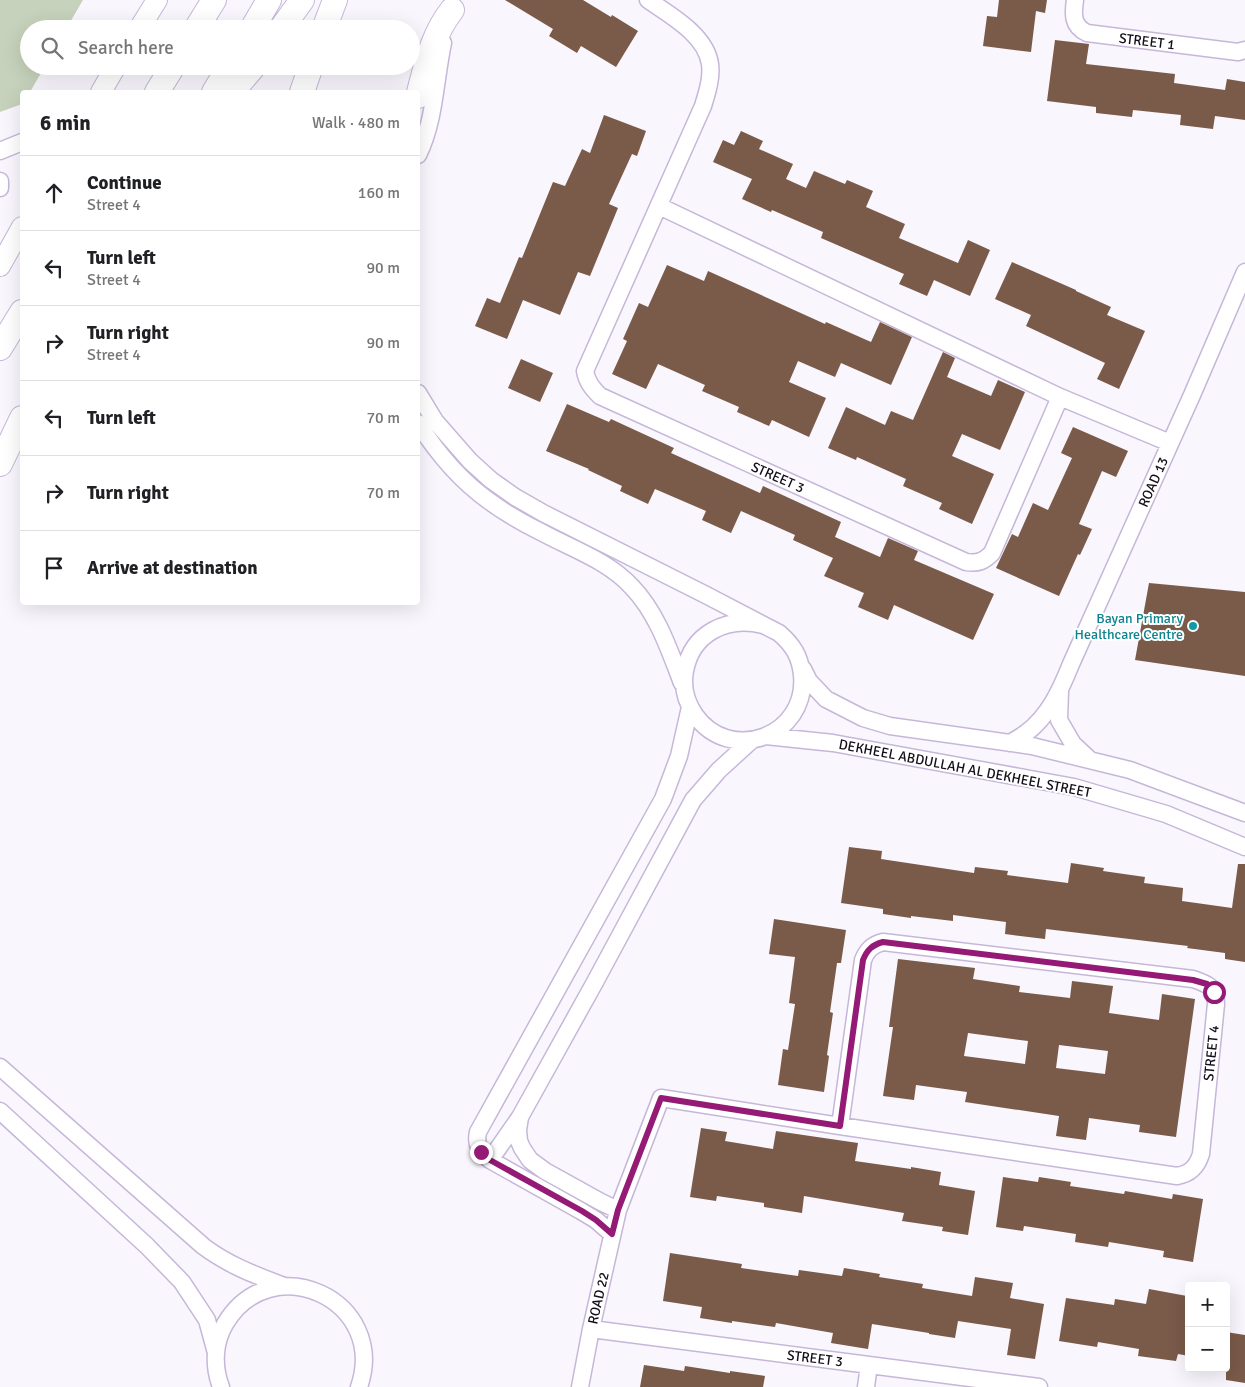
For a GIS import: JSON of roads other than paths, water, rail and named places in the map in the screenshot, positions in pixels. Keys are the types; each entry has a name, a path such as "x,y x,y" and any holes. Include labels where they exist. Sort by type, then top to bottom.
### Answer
{"highway":[{"path":"202,20 214,0"},
{"path":"257,20 269,0"},
{"path":"288,20 302,0"},
{"path":"327,20 335,0"},
{"path":"420,90 432,43 453,5"},
{"path":"158,90 167,75"},
{"path":"215,90 224,75"},
{"path":"234,90 246,75"},
{"path":"303,90 307,75"},
{"path":"309,90 310,75"},
{"path":"0,348 20,315"},
{"path":"0,441 20,407"},
{"path":"0,464 20,422"}],"main road":[{"path":"145,20 157,0"},
{"path":"102,90 111,75"},
{"path":"0,266 20,231"}],"street":[{"name":"STREET 3","path":"648,0 679,21 704,48 710,63 710,79 705,99 585,371 586,380 592,389 600,396 973,564 986,560 992,554 1060,397"},
{"name":"STREET 1","path":"1075,0 1074,19 1079,28 1087,33 1238,52 1245,50"},
{"path":"420,150 430,116 441,52 453,5"},
{"path":"96,90 108,75"},
{"path":"0,151 20,143"},
{"path":"0,180 0,188"},
{"path":"659,206 1060,397 1170,443"},
{"name":"ROAD 13","path":"1010,743 1027,732 1043,717 1060,691 1245,272"},
{"path":"420,396 436,420 470,461 491,480 515,497 543,514 706,595 786,639 800,663 803,685 802,694 797,706 784,724 777,730 759,738 719,770 692,800 595,982 520,1117 490,1160"},
{"path":"420,427 447,462 467,483 489,501 542,532 606,565 632,587 646,604 656,623 671,654 690,707 700,722 715,734 733,740 759,738"},
{"path":"684,689 686,665 691,653 697,643 707,634 716,628 739,622 752,622 763,625"},
{"name":"DEKHEEL ABDULLAH AL DEKHEEL STREET","path":"800,663 809,681 826,699 863,718 890,726 1032,746 1090,760 1130,770 1245,813"},
{"name":"ROAD 13","path":"1060,691 1059,720 1072,744 1090,760"},
{"path":"612,1234 582,1211 490,1160 479,1148 477,1142 478,1132 663,800 679,756 690,707"},
{"name":"DEKHEEL ABDULLAH AL DEKHEEL STREET","path":"759,738 833,743 1074,787 1166,814 1245,847"},
{"name":"STREET 4","path":"661,1098 840,1126 1177,1176 1183,1175 1197,1165 1201,1154 1216,1004 1214,992 1207,984 1193,980 883,942 874,945 866,951 863,960 840,1126"},
{"path":"0,1067 203,1246 236,1267 284,1286 318,1291 346,1311 358,1330 362,1341 364,1363 360,1387"},
{"name":"ROAD 22","path":"580,1387 618,1210 661,1098"},
{"path":"0,1111 167,1265 182,1282 207,1320 216,1353"},
{"path":"520,1117 519,1141 530,1160 545,1171 618,1210"},
{"path":"220,1387 216,1366 216,1353 223,1328 230,1317 248,1299 259,1293 284,1286"},
{"name":"STREET 3","path":"591,1329 1039,1387"},
{"path":"866,1387 869,1365"}],"place":[{"name":"Bayan Primary Healthcare Centre","path":"1193,626"}]}
